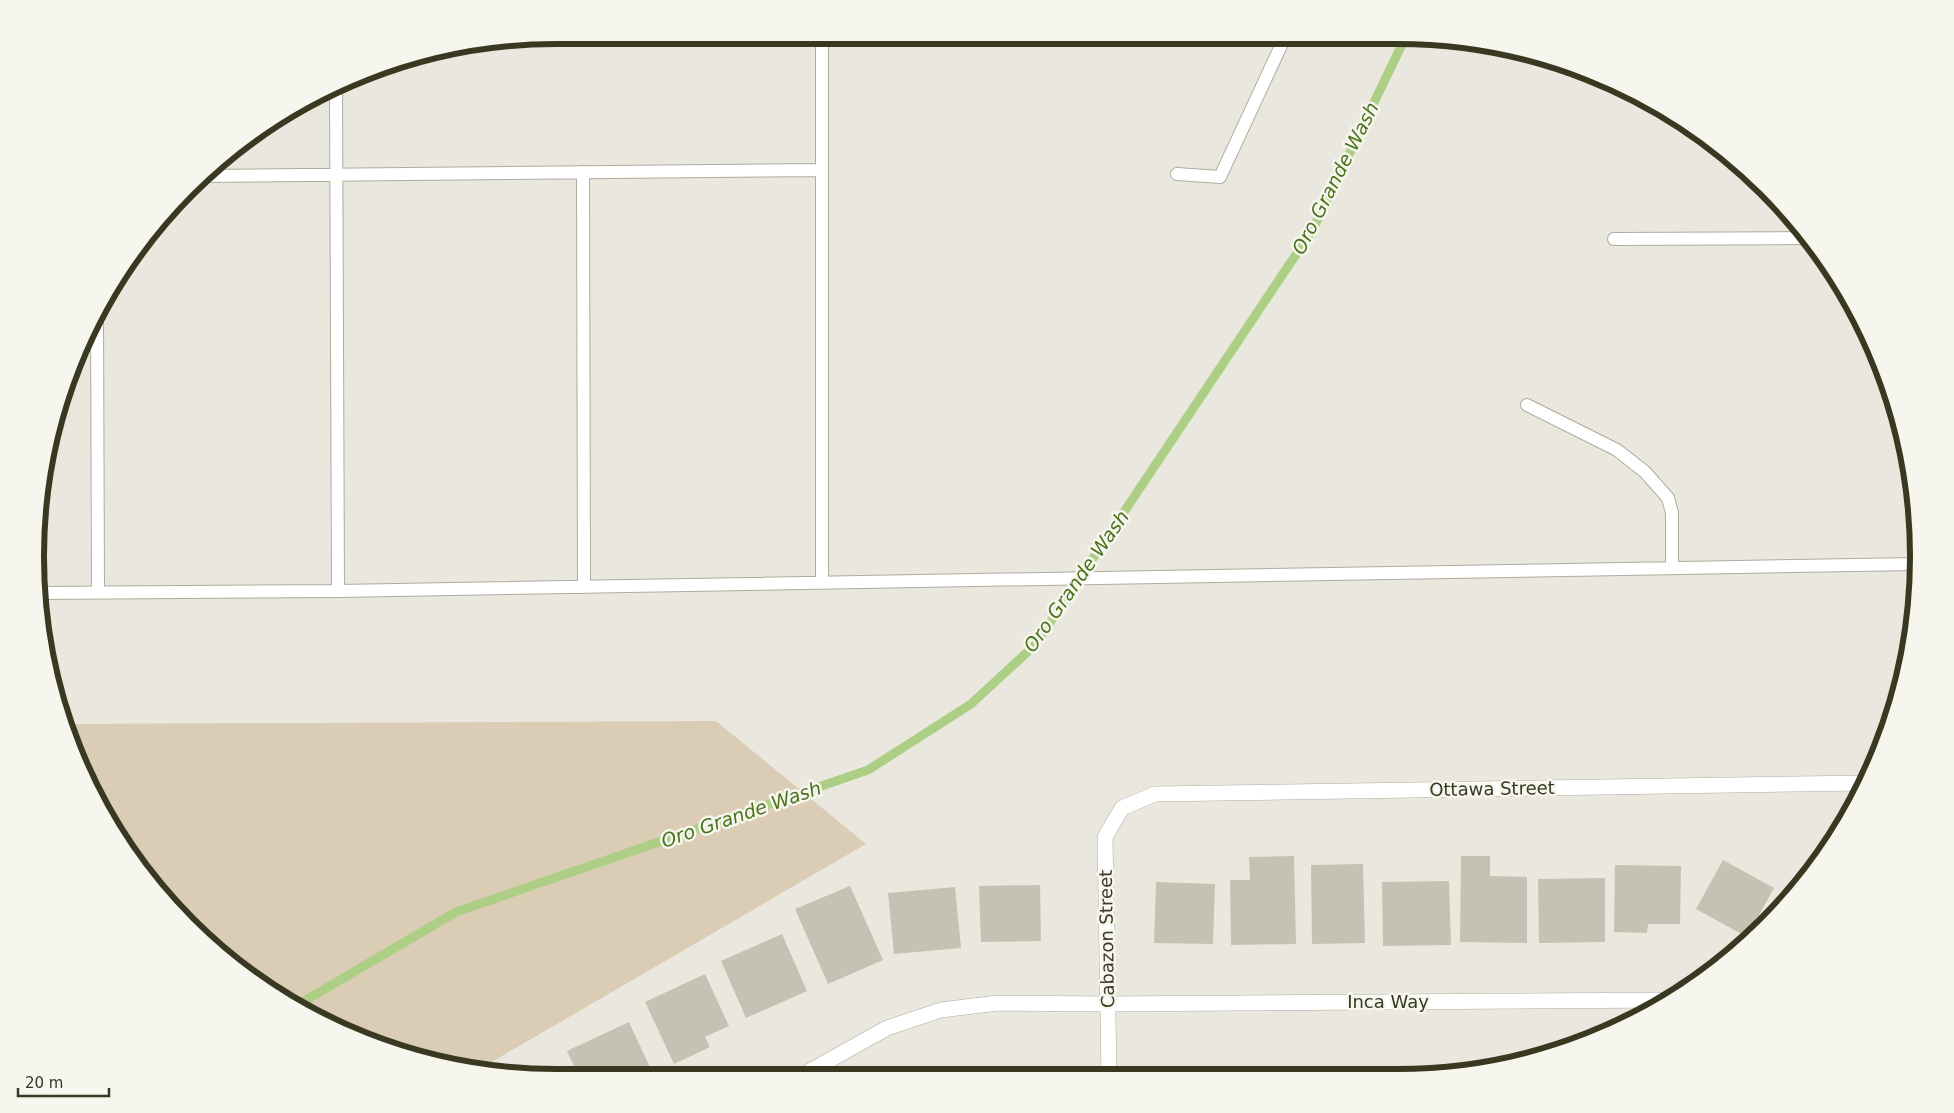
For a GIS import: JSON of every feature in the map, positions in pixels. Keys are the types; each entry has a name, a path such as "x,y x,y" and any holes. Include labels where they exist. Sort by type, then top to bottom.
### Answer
{"street":[{"name":"Ottawa Street","path":"1122,808 1155,794 1857,783"},
{"name":"Cabazon Street","path":"1109,1069 1106,837 1122,808"},
{"name":"Inca Way","path":"814,1069 887,1028 941,1010 998,1003 1655,1000"}],"lane":[{"path":"822,44 822,583"},
{"path":"1177,174 1220,177 1282,44"},
{"path":"336,94 338,591"},
{"path":"213,176 822,170"},
{"path":"583,172 584,587"},
{"path":"1614,239 1799,238"},
{"path":"97,330 98,592"},
{"path":"1527,405 1617,450 1645,472 1668,498 1672,513 1672,568"},
{"path":"45,593 338,591 1910,564"}],"shaded area":[{"path":"716,721 866,844 487,1065 424,1052 360,1030 300,1001 244,963 218,942 171,895 130,841 112,813 97,783 72,724"}],"building":[{"path":"1294,856 1296,944 1231,945 1230,880 1250,880 1249,857"},
{"path":"1461,856 1490,856 1490,876 1527,877 1527,943 1460,942"},
{"path":"1723,860 1774,888 1753,925 1743,935 1696,909"},
{"path":"1363,864 1365,943 1312,944 1311,865"},
{"path":"1615,865 1681,866 1680,924 1648,924 1647,933 1614,932"},
{"path":"1605,878 1605,942 1539,943 1538,879"},
{"path":"1449,881 1451,945 1383,946 1382,882"},
{"path":"1156,882 1215,884 1213,944 1154,943"},
{"path":"1040,885 1041,941 981,942 979,886"},
{"path":"850,886 883,960 828,984 795,909"},
{"path":"955,887 961,948 894,954 888,893"},
{"path":"782,934 807,991 746,1018 721,961"},
{"path":"705,974 729,1026 705,1037 710,1047 674,1064 645,1002"},
{"path":"629,1022 651,1069 575,1069 567,1051"},
{"path":"959,1068 1033,1069 959,1069"},
{"path":"1166,1068 1224,1068 1224,1069"}],"waterway":[{"name":"Oro Grande Wash","path":"302,1002 456,912 868,770 971,704 1035,645 1313,229 1402,44"}]}
